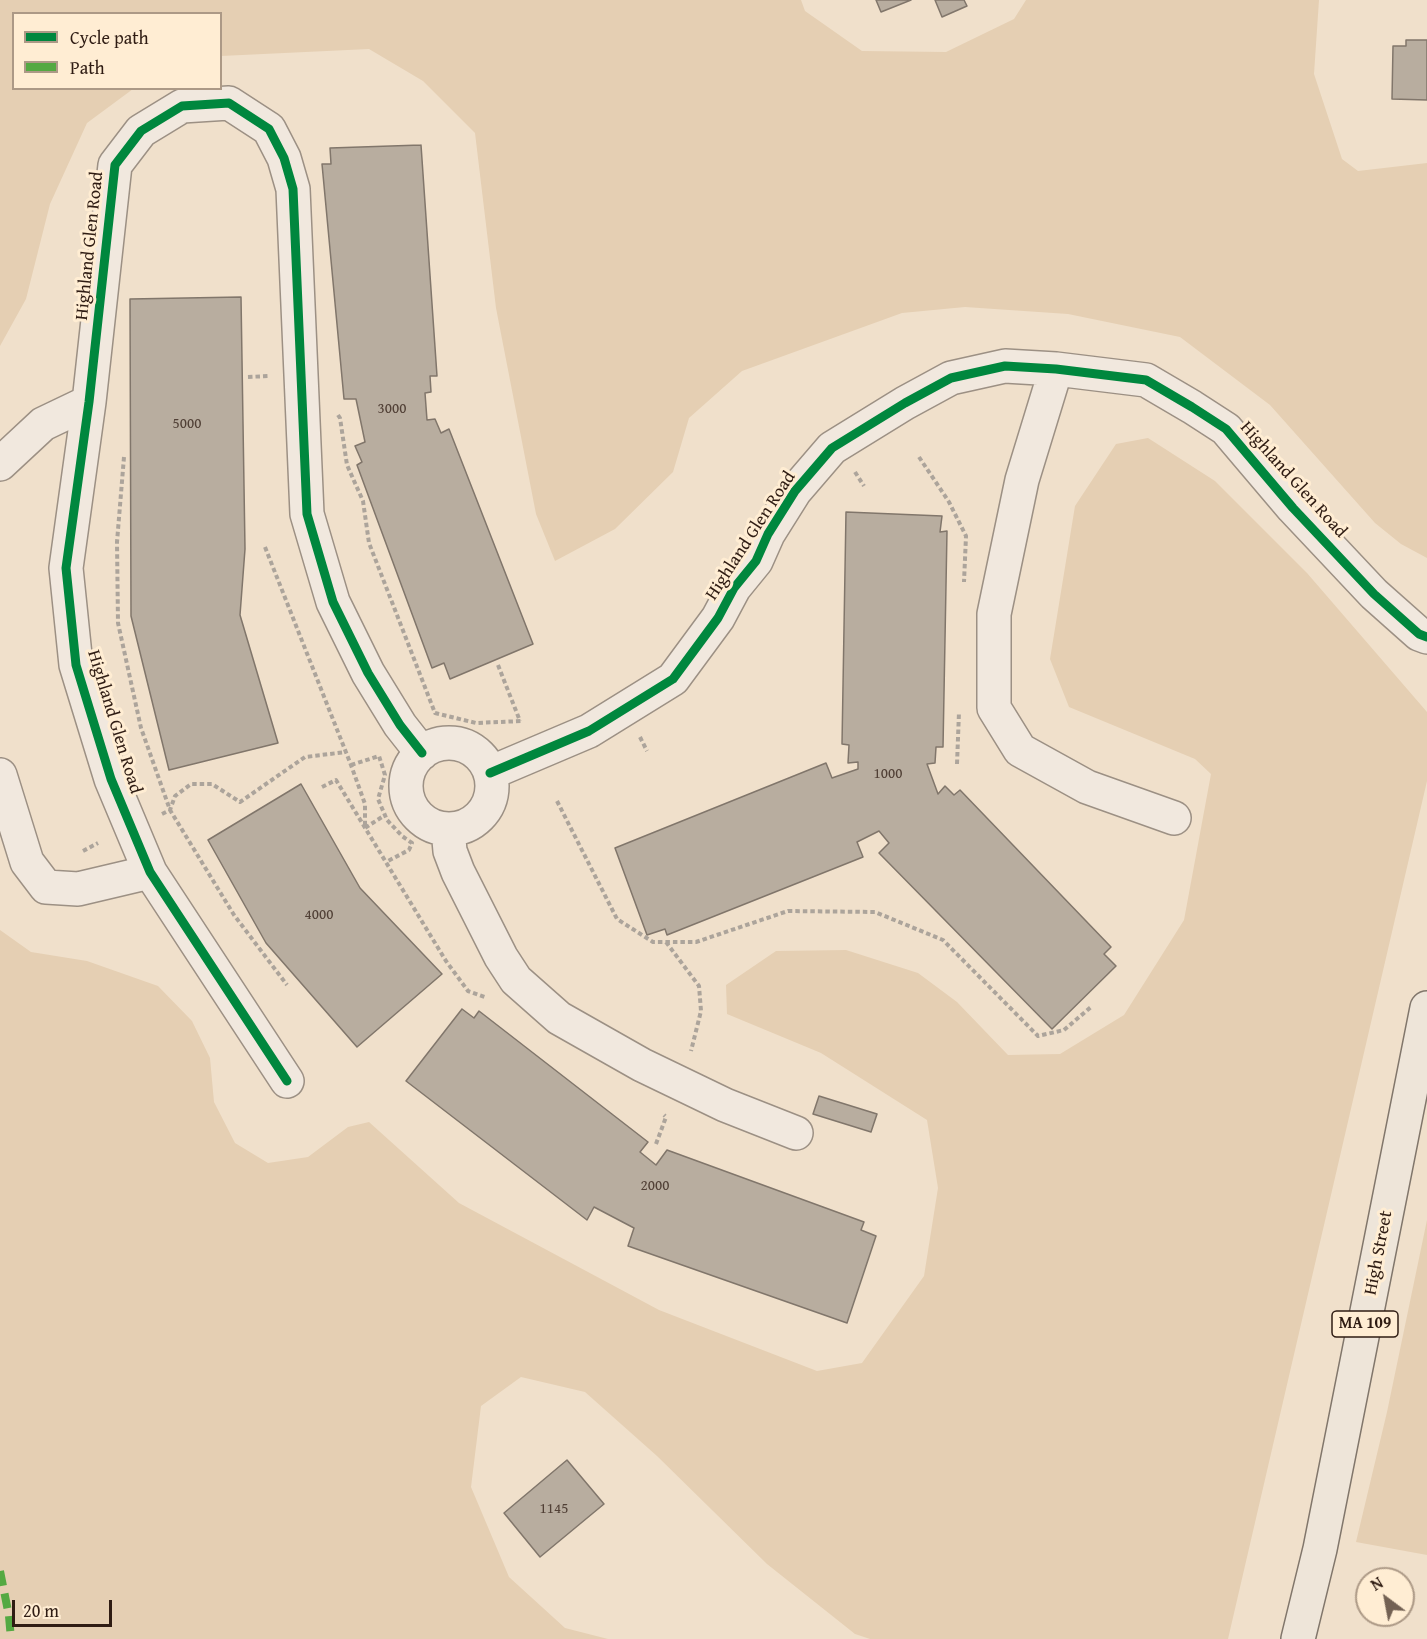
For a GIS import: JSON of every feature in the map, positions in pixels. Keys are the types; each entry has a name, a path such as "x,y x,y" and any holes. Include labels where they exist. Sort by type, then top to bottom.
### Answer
{"main road":[{"name":"High Street","path":"1298,1639 1320,1549 1427,1008"}],"street":[{"name":"Highland Glen Road","path":"287,1081 150,872 111,779 76,665 66,568 89,402 115,165 141,131 182,106 229,103 269,129 284,158 293,189 307,514 333,603 368,673 400,725 422,753"},
{"name":"Highland Glen Road","path":"490,773 589,731 673,678 718,618 734,588 756,561 768,534 795,491 832,448 905,402 951,378 1005,366 1056,369 1146,380 1226,429 1293,508 1374,594 1419,634 1427,637"},
{"path":"1056,369 1022,480 994,614 994,708 1020,750 1087,787 1174,818"},
{"path":"0,464 43,424 89,402"},
{"path":"448,743 462,745 483,760 490,773 492,789 488,805 478,818 465,826 448,830 434,827 421,819 411,807 406,793 406,778 412,764 422,753 435,746 448,743"},
{"path":"0,775 27,862 46,887 78,890 150,872"},
{"path":"448,830 450,851 458,872 501,957 516,980 559,1018 642,1065 725,1105 796,1133"}],"path":[{"path":"248,377 278,376"},
{"path":"334,411 340,418 347,465 363,501 369,543 435,712 476,723 530,721"},
{"path":"124,457 117,542 118,623 141,728 170,810 234,915 287,985"},
{"path":"919,457 949,502 966,536 964,593"},
{"path":"265,547 365,804 365,828 385,815"},
{"path":"498,664 520,721"},
{"path":"957,764 959,707"},
{"path":"170,810 175,796 191,784 212,784 240,802 305,758 346,752"},
{"path":"351,765 379,756 385,775 378,799 385,815 402,836 412,843 409,850 386,862"},
{"path":"556,801 617,919 653,942 696,942 788,911 875,912 943,940 1038,1036 1064,1030 1091,1007"},
{"path":"666,942 699,986 701,1011 690,1053"}],"shaded area":[{"path":"0,0 801,0 805,11 862,51 946,52 1014,19 1026,0 1319,0 1314,74 1342,159 1358,171 1427,163 1427,558 1401,544 1375,523 1270,405 1180,337 1068,314 965,307 902,313 742,371 689,418 673,472 615,529 555,561 536,514 496,308 475,133 423,81 369,49 222,56 222,12 12,12 12,90 132,90 87,123 50,204 26,299 0,346"},
{"path":"1148,438 1215,481 1307,573 1427,712 1427,781 1228,1639 870,1639 855,1634 767,1564 657,1456 585,1392 521,1377 481,1406 471,1487 509,1577 565,1628 608,1639 0,1639 0,930 31,952 87,961 158,986 192,1021 210,1058 214,1102 235,1143 268,1163 308,1157 348,1127 369,1122 459,1203 659,1310 817,1371 862,1363 924,1276 938,1188 927,1120 821,1053 727,1014 726,985 776,951 846,950 918,973 957,1002 1008,1055 1060,1054 1124,1015 1184,920 1211,774 1195,759 1069,707 1050,659 1075,506 1116,444"},
{"path":"1427,1220 1427,1555 1356,1542 1387,1412"}],"building":[{"path":"876,0 911,0 881,12"},
{"path":"935,0 964,0 967,6 942,17"},
{"path":"1406,40 1427,40 1427,100 1392,99 1393,46 1406,46"},
{"path":"421,145 437,376 430,376 431,392 425,393 427,420 435,419 441,433 449,429 533,644 450,679 444,663 432,668 357,465 362,462 355,446 365,442 356,399 344,399 322,164 331,164 330,148"},
{"path":"241,297 245,549 240,615 278,743 169,770 131,616 130,299"},
{"path":"846,512 942,516 940,532 947,531 943,747 936,747 935,763 927,764 938,794 945,786 954,795 960,790 1111,947 1104,954 1116,966 1052,1029 879,853 889,843 879,831 857,842 863,857 667,935 665,929 647,935 615,848 826,763 832,778 858,769 858,762 848,763 849,745 842,744"},
{"path":"301,784 360,888 442,974 357,1047 266,943 208,840"},
{"path":"462,1009 474,1018 479,1011 648,1142 640,1152 656,1165 667,1150 864,1222 861,1230 876,1236 847,1323 628,1246 634,1228 594,1207 587,1220 406,1081"},
{"path":"819,1096 877,1114 871,1132 813,1114"},
{"path":"567,1460 604,1504 540,1557 504,1513"}],"marked path":[{"path":"0,1571 11,1639"}],"cycle path":[{"path":"287,1081 150,872 111,779 76,665 66,568 89,402 115,165 141,131 182,106 229,103 269,129 284,158 293,189 307,514 333,602 368,673 400,725 422,753"},
{"path":"490,773 589,731 673,679 718,618 734,588 756,561 768,534 795,491 832,448 951,378 1005,366 1056,369 1146,380 1192,407 1226,429 1293,508 1374,594 1419,634 1427,637"}]}
